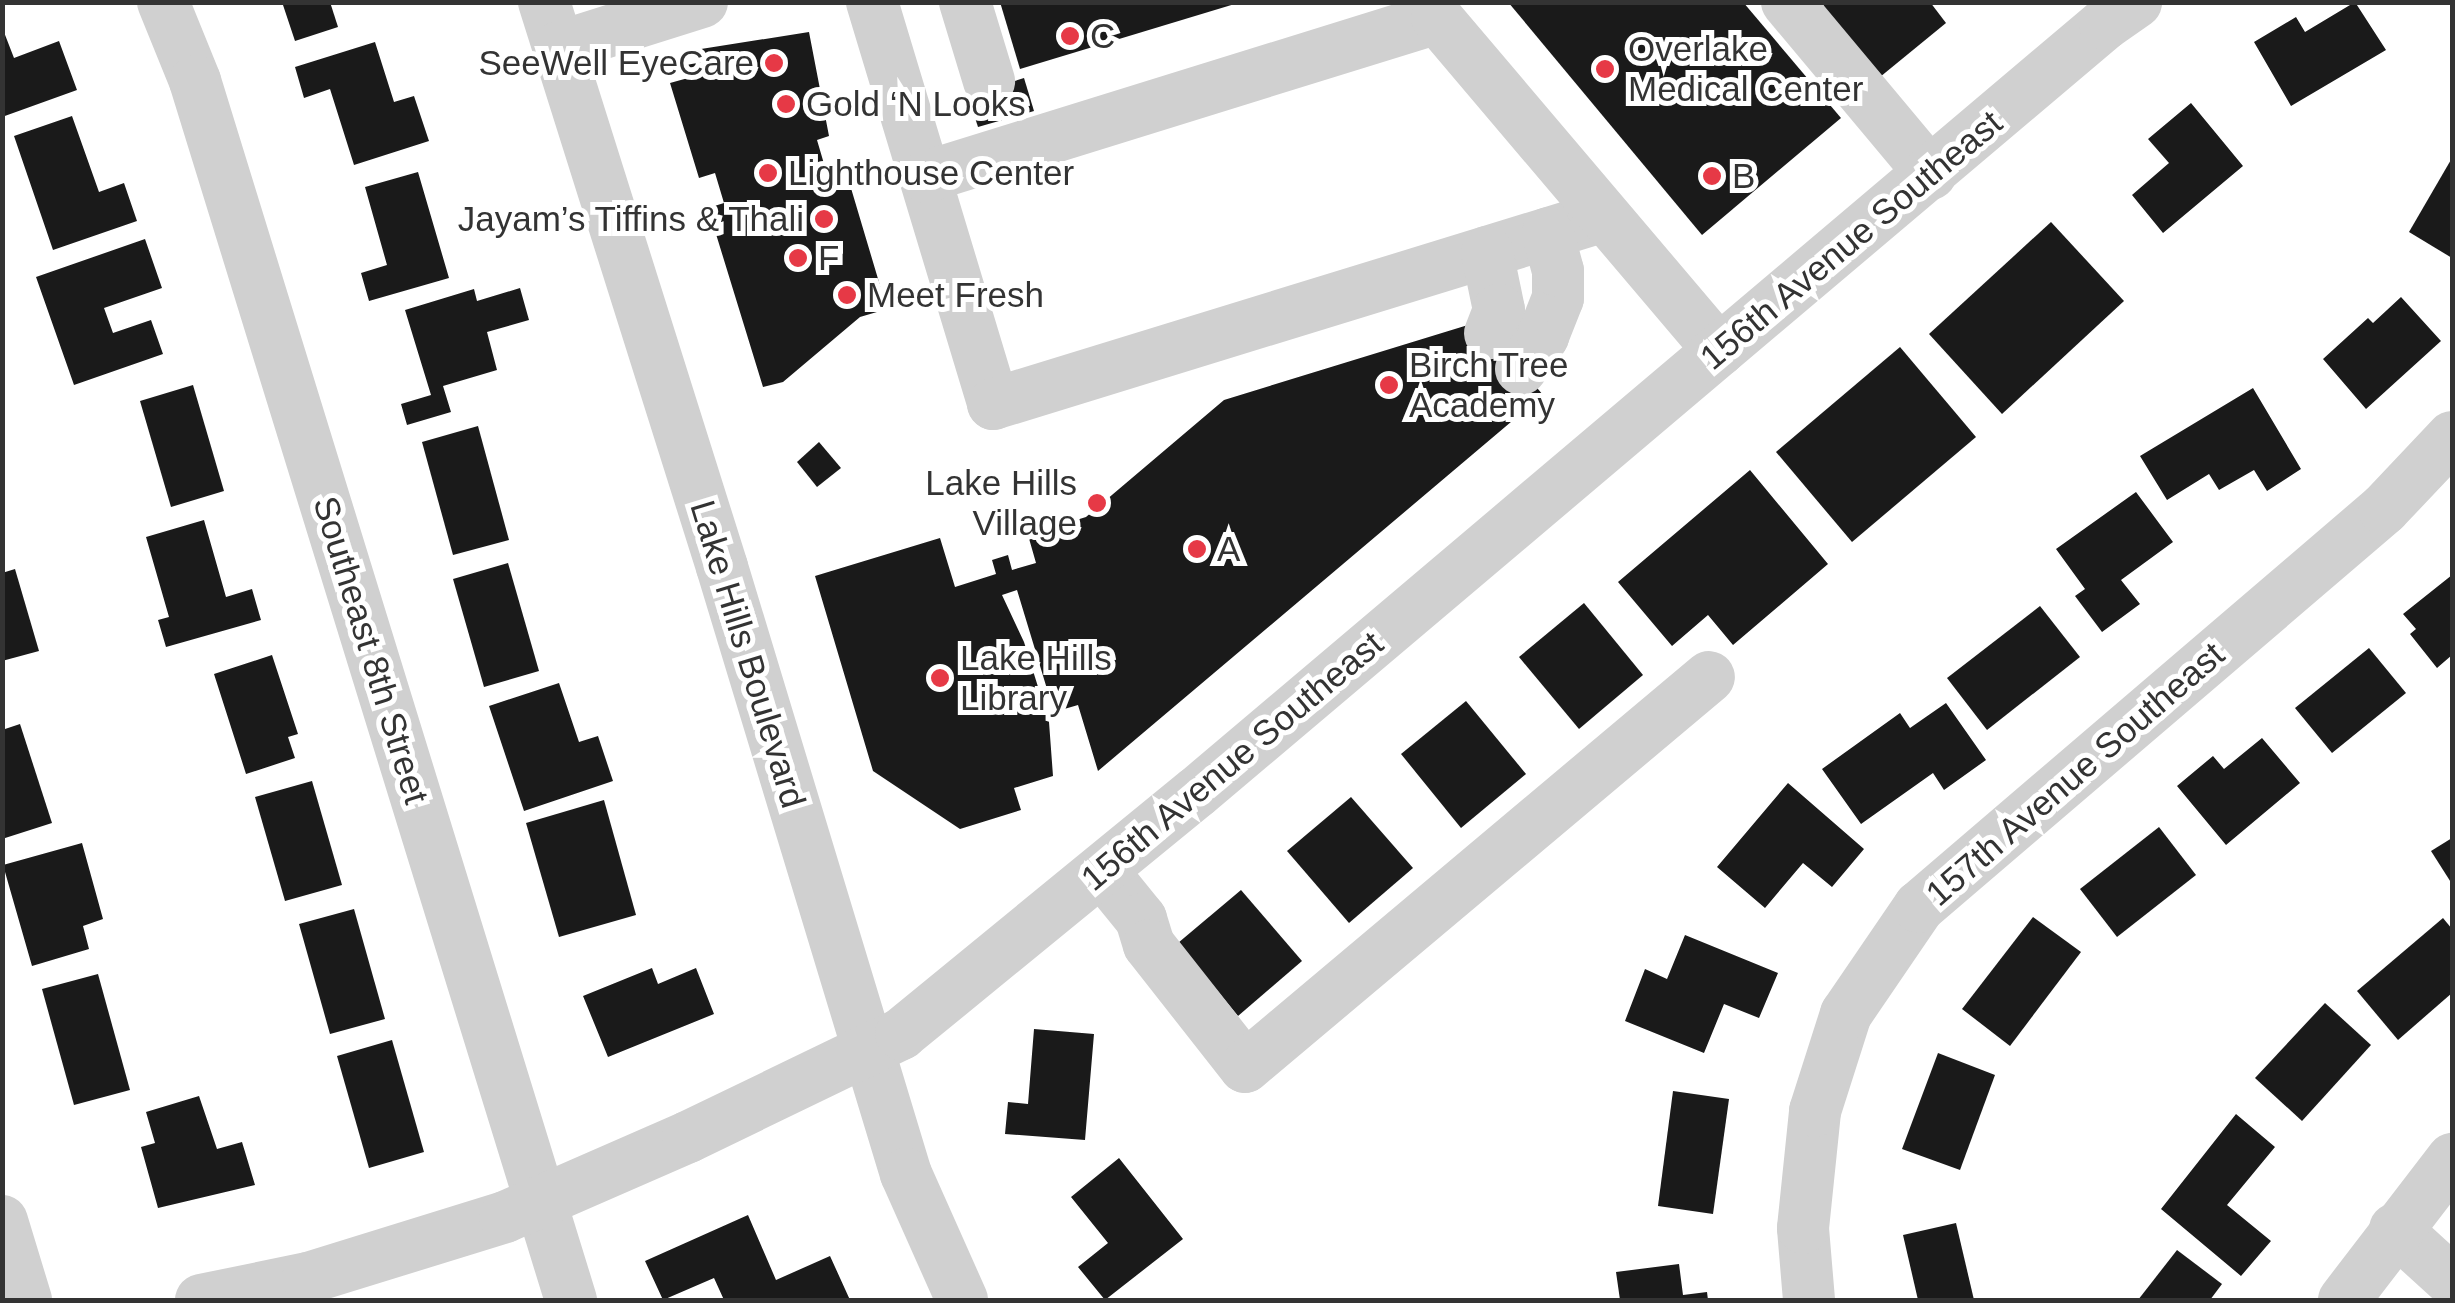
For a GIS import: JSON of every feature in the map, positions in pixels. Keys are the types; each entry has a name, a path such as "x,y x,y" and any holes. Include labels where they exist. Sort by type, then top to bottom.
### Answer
{"street":[{"name":"Southeast 8th Street","path":"164,2 194,81 571,1300"},
{"path":"551,25 702,2"},
{"path":"872,2 993,404 1604,216"},
{"path":"965,2 989,81"},
{"path":"1787,2 1931,174"},
{"name":"156th Avenue Southeast","path":"200,1300 377,1258 542,1202 688,1138 901,1034 1102,871 2105,24 2136,2"},
{"path":"925,177 1437,18 1719,352"},
{"name":"Lake Hills Boulevard","path":"551,25 906,1174 962,1300"},
{"path":"1487,252 1506,351 1543,336 1558,298 1558,271 1548,234"},
{"name":"157th Avenue Southeast","path":"1808,1300 1803,1228 1815,1111 1846,1014 1919,907 2384,509 2452,437"},
{"path":"1102,871 1142,919 1149,945 1245,1067 1710,677"},
{"path":"2344,1300 2452,1160"},
{"path":"2,1221 26,1300"},
{"path":"2395,1229 2452,1281"}],"building":[{"path":"282,2 330,2 338,27 295,41"},
{"name":"C","path":"1000,2 1237,2 1238,3 1020,69"},
{"name":"B","path":"1508,2 1743,2 1841,118 1702,235"},
{"path":"1827,2 1930,2 1946,23 1880,77 1823,6"},
{"path":"2355,2 2386,50 2291,106 2254,42 2296,17 2305,32"},
{"path":"2,27 14,58 59,41 77,90 2,117"},
{"name":"F","path":"809,32 829,136 817,140 827,174 845,168 887,309 860,317 783,382 763,387 708,208 724,203 715,173 699,178 670,83 688,78 686,65 703,62 701,49"},
{"path":"375,42 394,102 414,96 429,141 354,165 330,89 304,98 295,67"},
{"path":"1024,78 1034,111 978,127 968,96"},
{"path":"2191,103 2243,166 2163,233 2132,195 2169,163 2148,139"},
{"path":"72,116 99,192 124,183 137,221 53,250 14,136"},
{"path":"2452,158 2452,258 2409,232"},
{"path":"418,172 449,278 369,301 361,273 387,265 365,187"},
{"path":"2051,222 2124,301 2002,414 1929,334"},
{"path":"145,239 162,288 104,308 113,333 151,320 163,354 74,385 36,277"},
{"path":"520,288 529,320 487,332 497,370 443,386 451,412 407,425 401,404 431,395 405,310 474,289 477,301"},
{"path":"2401,297 2441,341 2366,409 2323,359 2368,318 2373,323"},
{"name":"A","path":"1481,321 1543,395 1098,771 1078,705 1054,712 1017,590 1002,595 1024,642 1049,722 1053,776 1014,788 1021,810 960,829 873,771 815,576 940,538 955,587 996,574 992,560 1008,555 1012,570 1036,563 1028,535 1086,517 1224,400"},
{"path":"1900,347 1976,437 1852,542 1776,452"},
{"path":"193,385 224,491 171,507 140,401"},
{"path":"2253,388 2301,469 2267,491 2254,470 2219,490 2209,474 2167,500 2140,456"},
{"path":"478,426 509,540 453,555 422,442"},
{"path":"819,442 841,468 817,487 797,462"},
{"path":"1750,470 1828,564 1733,645 1708,615 1672,646 1618,582"},
{"path":"2136,492 2173,542 2121,580 2140,604 2102,632 2075,596 2085,589 2056,549"},
{"path":"204,520 226,597 252,589 261,620 166,647 158,620 169,617 146,537"},
{"path":"508,563 539,671 484,687 453,579"},
{"path":"15,569 39,651 2,661 2,573"},
{"path":"2452,575 2452,655 2437,668 2410,634 2416,629 2403,614"},
{"path":"1584,603 1643,675 1579,729 1519,657"},
{"path":"2040,606 2080,657 1987,730 1947,678"},
{"path":"2369,648 2406,693 2332,753 2295,708"},
{"path":"272,655 298,734 288,737 295,758 246,774 214,674"},
{"path":"559,683 579,742 598,736 613,781 524,811 489,706"},
{"path":"1466,701 1526,774 1461,828 1401,754"},
{"path":"1946,703 1986,760 1944,790 1933,773 1861,824 1822,769 1900,713 1910,728"},
{"path":"20,724 52,823 2,839 2,730"},
{"path":"2262,738 2300,783 2226,845 2177,786 2213,756 2224,769"},
{"path":"312,781 342,885 285,901 255,797"},
{"path":"1788,783 1864,849 1832,887 1803,863 1765,908 1717,867"},
{"path":"1351,797 1413,868 1349,923 1287,851"},
{"path":"604,800 636,915 559,937 526,823"},
{"path":"2159,827 2196,875 2117,937 2080,889"},
{"path":"2452,838 2452,884 2431,851"},
{"path":"82,843 103,919 83,926 89,949 32,966 3,865"},
{"path":"1241,890 1302,961 1238,1016 1178,943"},
{"path":"354,909 385,1019 330,1034 299,924"},
{"path":"2033,917 2081,952 2010,1046 1962,1009"},
{"path":"2443,918 2452,929 2452,993 2398,1040 2357,991"},
{"path":"1685,935 1778,973 1759,1018 1724,1004 1704,1053 1625,1021 1645,969 1667,979"},
{"path":"652,968 658,984 696,968 714,1014 608,1057 583,996"},
{"path":"98,974 130,1090 74,1105 42,989"},
{"path":"2325,1003 2371,1045 2302,1121 2255,1078"},
{"path":"1034,1029 1094,1034 1085,1140 1005,1134 1008,1102 1028,1104"},
{"path":"392,1040 424,1152 369,1168 337,1056"},
{"path":"1938,1053 1995,1075 1960,1170 1902,1149"},
{"path":"1673,1091 1729,1099 1713,1214 1658,1206"},
{"path":"199,1096 217,1149 242,1142 255,1185 158,1208 141,1147 155,1143 146,1112"},
{"path":"2236,1114 2275,1147 2227,1205 2271,1241 2241,1276 2161,1209"},
{"path":"1119,1158 1183,1239 1105,1300 1078,1267 1108,1243 1071,1197"},
{"path":"748,1215 776,1280 830,1256 850,1300 724,1300 714,1278 663,1300 645,1261"},
{"path":"1956,1223 1974,1300 1918,1300 1903,1235"},
{"path":"2177,1250 2222,1284 2210,1300 2138,1300"},
{"path":"1679,1264 1683,1295 1707,1292 1708,1300 1620,1300 1616,1272"}],"place":[{"name":"C","path":"1070,36"},
{"name":"SeeWell EyeCare","path":"774,63"},
{"name":"Overlake Medical Center","path":"1605,69"},
{"name":"Gold ‘N Looks","path":"786,104"},
{"name":"Lighthouse Center","path":"768,173"},
{"name":"B","path":"1712,176"},
{"name":"Jayam’s Tiffins & Thali","path":"824,219"},
{"name":"F","path":"798,258"},
{"name":"Meet Fresh","path":"847,295"},
{"name":"Birch Tree Academy","path":"1389,385"},
{"name":"Lake Hills Village","path":"1097,503"},
{"name":"A","path":"1197,549"},
{"name":"Lake Hills Library","path":"940,678"}]}
